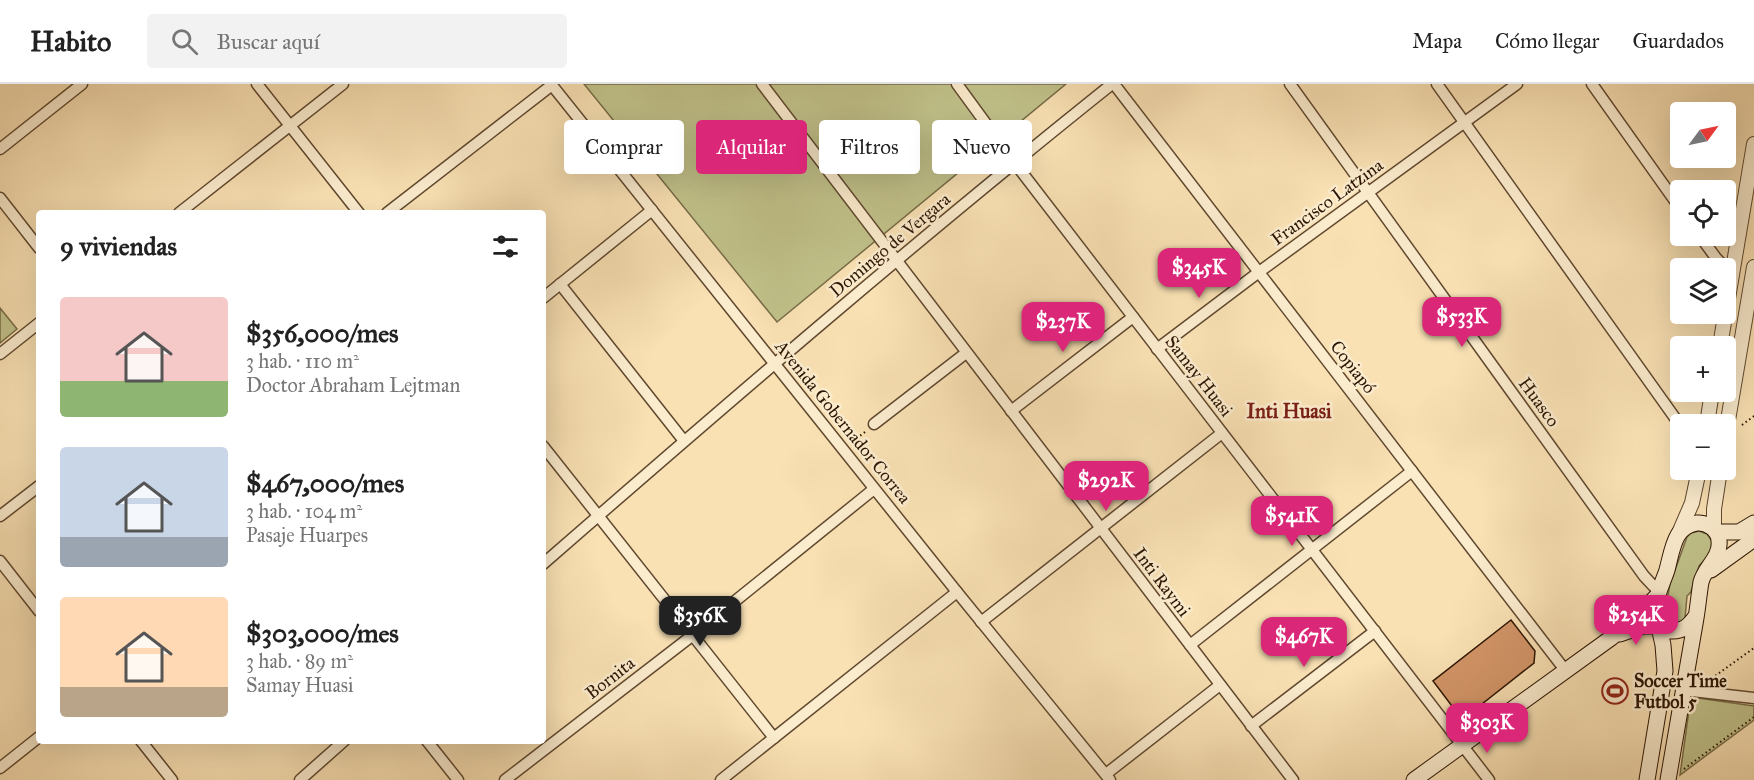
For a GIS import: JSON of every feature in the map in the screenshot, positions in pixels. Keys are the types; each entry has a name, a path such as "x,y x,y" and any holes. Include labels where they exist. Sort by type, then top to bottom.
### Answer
{"main road":[{"path":"1647,780 1665,671 1663,645 1654,615 1658,594 1678,535 1686,527 1696,523 1707,525 1715,530 1739,532 1754,523"},
{"path":"1669,780 1688,691 1702,578 1718,551 1719,540 1715,530"},
{"path":"1702,578 1754,539"},
{"path":"1414,780 1611,638 1658,594"},
{"path":"1611,638 1643,626 1682,630 1696,616"}],"street":[{"path":"0,149 82,84"},
{"path":"257,84 357,210"},
{"path":"183,210 343,84"},
{"name":"Inti Raymi","path":"762,84 1293,780"},
{"name":"Samay Huasi","path":"957,84 983,120"},
{"name":"Domingo de Vergara","path":"1032,148 1113,84"},
{"name":"Copiapó","path":"1113,84 1565,670"},
{"name":"Huasco","path":"1290,84 1658,594"},
{"path":"1437,84 1672,414"},
{"name":"Francisco Latzina","path":"1158,349 1259,272 1517,84"},
{"path":"1592,84 1670,194"},
{"path":"391,210 551,85"},
{"name":"Avenida Gobernador Correa","path":"551,85 1108,777"},
{"path":"1735,258 1754,144"},
{"name":"Domingo de Vergara","path":"546,561 774,363 1000,174"},
{"name":"Samay Huasi","path":"1023,174 1489,780"},
{"path":"0,198 36,244"},
{"path":"546,296 652,210"},
{"path":"1729,414 1754,267"},
{"path":"560,284 684,441"},
{"path":"1011,411 1133,317"},
{"path":"0,354 36,326"},
{"path":"874,424 966,353"},
{"path":"981,622 1222,433"},
{"path":"546,450 774,738"},
{"path":"1190,645 1412,471"},
{"path":"1678,535 1692,503 1697,480"},
{"path":"1715,530 1713,509 1718,480"},
{"path":"0,516 36,488"},
{"name":"Bornita","path":"506,780 693,635 874,489"},
{"path":"0,561 36,607"},
{"path":"721,780 957,592"},
{"path":"1251,726 1375,632"},
{"path":"1108,777 1220,686"},
{"path":"1688,691 1754,698"},
{"path":"0,768 36,739"},
{"path":"143,744 171,780"},
{"path":"300,780 341,744"},
{"path":"429,744 458,780"}],"path":[{"path":"842,449 874,424"},
{"path":"1688,691 1754,648"},
{"path":"1669,780 1754,717"}],"green space":[{"path":"584,84 1066,84 1022,120 932,120 932,174 957,174 777,322 657,174 684,174 684,120 613,120"},
{"path":"0,308 17,329 0,343"},
{"path":"1699,531 1707,534 1712,541 1711,553 1699,566 1691,592 1687,596 1685,618 1674,625 1665,623 1661,619 1659,606 1668,595 1687,537"},
{"path":"1698,698 1754,706 1754,720 1680,775 1690,703"}],"building":[{"path":"1511,620 1535,651 1534,663 1468,715 1458,714 1433,681"}],"place":[{"name":"Soccer Time Futbol 5","path":"1615,691"}],"district":[{"name":"Inti Huasi","path":"1289,411"}]}
